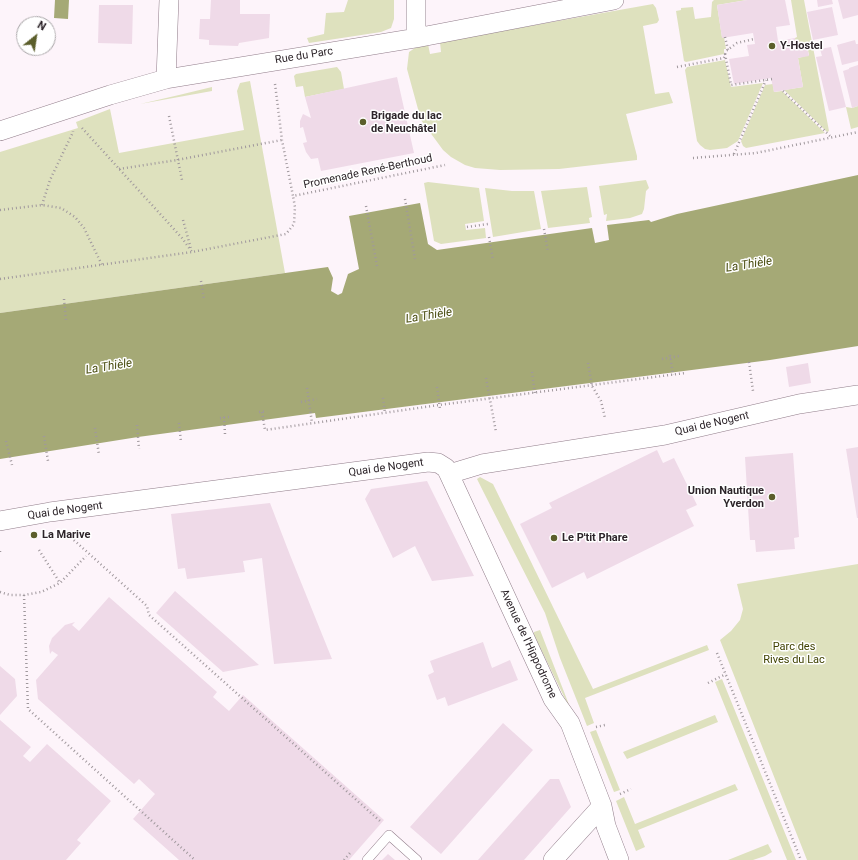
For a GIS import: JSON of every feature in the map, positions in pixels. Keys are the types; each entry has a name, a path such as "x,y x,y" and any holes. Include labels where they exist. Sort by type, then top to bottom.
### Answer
{"street":[{"path":"166,79 169,0"},
{"path":"416,0 416,38"},
{"name":"Rue du Parc","path":"0,131 110,94 166,79 416,38 614,0"},
{"name":"Quai de Nogent","path":"0,521 50,512 428,462 438,463 446,468 449,474 489,463 665,435 800,404 858,395"},
{"name":"Avenue de l'Hippodrome","path":"449,474 553,699 570,723 602,806 606,826 619,860"},
{"path":"553,860 602,806"}],"lane":[{"path":"367,860 389,835 417,860"}],"path":[{"path":"725,37 728,50"},
{"path":"677,67 724,58 728,50 737,43 754,39"},
{"path":"725,54 731,85 772,79"},
{"name":"Promenade René-Berthoud","path":"0,279 192,252 286,234 294,224 295,207 282,140 272,62"},
{"path":"734,154 766,80"},
{"path":"783,91 831,137"},
{"path":"62,110 89,134 182,238 192,252"},
{"path":"42,205 50,180 73,132 62,110"},
{"path":"170,116 177,160 182,180"},
{"path":"693,158 756,152 858,132"},
{"path":"119,169 177,160 282,140"},
{"name":"Promenade René-Berthoud","path":"293,196 445,165"},
{"path":"405,199 416,259"},
{"path":"0,210 42,205 61,208 75,217 84,228 102,265"},
{"path":"366,206 377,266"},
{"path":"183,220 192,252"},
{"path":"467,227 488,224"},
{"path":"544,229 548,252"},
{"path":"489,237 493,260"},
{"path":"201,281 204,299"},
{"path":"64,299 66,320"},
{"path":"662,359 670,356 679,356"},
{"path":"670,356 673,376"},
{"path":"749,362 757,414"},
{"path":"588,363 592,386 601,401 605,418"},
{"path":"532,372 535,394"},
{"path":"267,411 260,412 265,430 673,376 686,373"},
{"path":"486,378 496,432"},
{"path":"436,387 439,407"},
{"path":"307,388 312,423"},
{"path":"383,398 386,413"},
{"path":"301,402 317,399"},
{"path":"220,418 228,416"},
{"path":"224,418 226,434"},
{"path":"179,423 181,442"},
{"path":"137,425 139,449"},
{"path":"96,428 99,455"},
{"path":"44,436 48,461"},
{"path":"6,442 12,465"},
{"path":"61,529 147,606 149,615 391,830 389,835"},
{"path":"39,550 60,583"},
{"path":"0,592 10,595 24,595 41,592 60,583 86,556"},
{"path":"24,595 28,709 195,860"},
{"path":"717,653 801,860"},
{"path":"708,683 726,674"}],"green space":[{"path":"348,0 394,0 394,19 391,28 381,32 309,43 307,38 324,34 326,13 344,12"},
{"path":"714,0 747,0 717,5 722,37 724,37 726,49 724,49 724,54 686,62 684,61 676,11 681,10 681,8 693,7 695,19 711,17 712,2"},
{"path":"791,0 804,0 829,131 827,132 784,90 803,87 798,58 809,55 807,46 796,48 795,38 797,37"},
{"path":"653,4 656,8 659,20 657,23 643,26 655,94 669,92 673,103 626,114 637,160 559,169 500,170 475,168 465,165 451,157 443,150 421,120 407,69 409,52 418,46 428,44 430,54 441,52 440,42"},
{"path":"725,60 731,87 763,83 738,141 727,148 710,150 705,149 697,141 685,70 687,67"},
{"path":"337,67 341,72 344,89 305,97 303,86 296,87 294,76 296,74"},
{"path":"250,81 285,273 0,313 0,152 78,128 76,122 110,109 119,153 244,130 237,91 240,83"},
{"path":"773,84 774,92 782,91 825,133 746,148 743,146 741,141 765,85"},
{"path":"212,87 212,91 140,104 179,95"},
{"path":"858,106 858,127 851,129 846,107 852,108"},
{"path":"646,180 649,188 646,191 642,214 630,218 606,221 607,214 604,215 599,186"},
{"path":"428,182 479,188 484,221 465,224 466,230 485,228 486,238 441,244 434,241 424,183"},
{"path":"587,187 592,217 589,218 590,223 548,228 541,191"},
{"path":"485,188 512,191 534,191 541,229 493,237"},
{"path":"480,477 493,484 593,689 707,645 709,650 585,698 594,723 587,726 560,658 545,613 477,479"},
{"name":"Parc des Rives du Lac","path":"858,564 858,860 807,860 720,640 731,631 740,620 743,609 737,584"},
{"path":"540,630 573,715 534,635 534,632"},
{"path":"722,679 796,860 787,860 715,682"},
{"path":"715,715 718,722 627,759 623,752"},
{"path":"596,730 620,790 614,792 590,732"},
{"path":"735,784 738,790 638,830 645,847 636,851 616,801 624,797 635,824"},
{"path":"768,844 772,852 765,856 753,860 728,860"}],"water":[{"path":"55,0 69,0 68,19 56,18 56,16 54,16"},
{"name":"La Thièle","path":"858,175 858,346 770,360 316,418 315,413 138,437 0,459 0,313 328,267 333,278 331,291 338,295 342,293 348,274 359,269 349,216 420,203 428,244 437,250 592,228 595,243 609,240 607,225 649,220 651,222 677,214"}],"building":[{"path":"211,0 240,0 240,14 270,14 269,38 239,43 238,46 209,45 209,40 199,39 200,19 210,19"},
{"name":"Y-Hostel","path":"747,0 785,0 790,25 776,27 778,41 795,38 796,48 807,46 809,56 798,58 803,87 774,92 771,78 734,84 729,59 749,56 747,45 755,44 753,33 722,38 717,5"},
{"path":"817,0 832,0 833,4 818,7"},
{"path":"838,0 858,0 858,15 843,19"},
{"path":"99,5 133,5 132,44 98,43"},
{"path":"832,7 838,35 813,40 807,12"},
{"path":"855,40 856,44 858,44 858,61 842,65 837,45"},
{"path":"831,47 846,107 829,111 816,57 822,56 820,49"},
{"path":"858,65 858,106 852,108 843,71"},
{"path":"397,77 414,153 321,171 318,158 311,159 306,152 303,143 307,142 303,127 300,128 300,121 303,114 311,118 305,97"},
{"path":"808,363 811,383 789,387 786,367"},
{"path":"858,447 858,518 857,518 846,449"},
{"path":"657,450 663,463 674,458 697,505 686,510 694,526 587,579 584,572 552,588 520,524 552,508 549,503"},
{"name":"Union Nautique Yverdon","path":"793,453 799,537 794,538 795,549 756,552 755,540 750,540 745,457"},
{"path":"427,481 474,576 432,581 415,546 393,558 365,499 371,489"},
{"path":"270,503 332,659 274,664 262,558 243,561 245,572 187,579 185,568 178,569 171,514"},
{"path":"175,591 259,665 223,672 156,613"},
{"path":"109,597 217,692 213,697 229,711 243,695 384,820 349,860 179,860 133,819 155,794 139,779 134,784 38,699 36,680 58,655 52,651 50,654 49,646 52,638 65,625 75,622 72,625 79,631"},
{"path":"483,642 492,668 510,660 518,680 448,706 445,697 437,700 428,675 434,672 430,661"},
{"path":"0,666 15,679 17,696 0,715"},
{"path":"0,720 31,747 23,756 30,762 47,744 111,801 77,840 81,843 66,860 0,860"},
{"path":"503,723 533,750 441,854 410,827"},
{"path":"550,779 559,779 571,807 524,860 478,860"},
{"path":"388,854 395,860 382,860"}],"place":[{"name":"Y-Hostel","path":"772,46"},
{"name":"Brigade du lac de Neuchâtel","path":"363,122"},
{"name":"Union Nautique Yverdon","path":"772,497"},
{"name":"La Marive","path":"34,535"},
{"name":"Le P'tit Phare","path":"554,538"}]}
